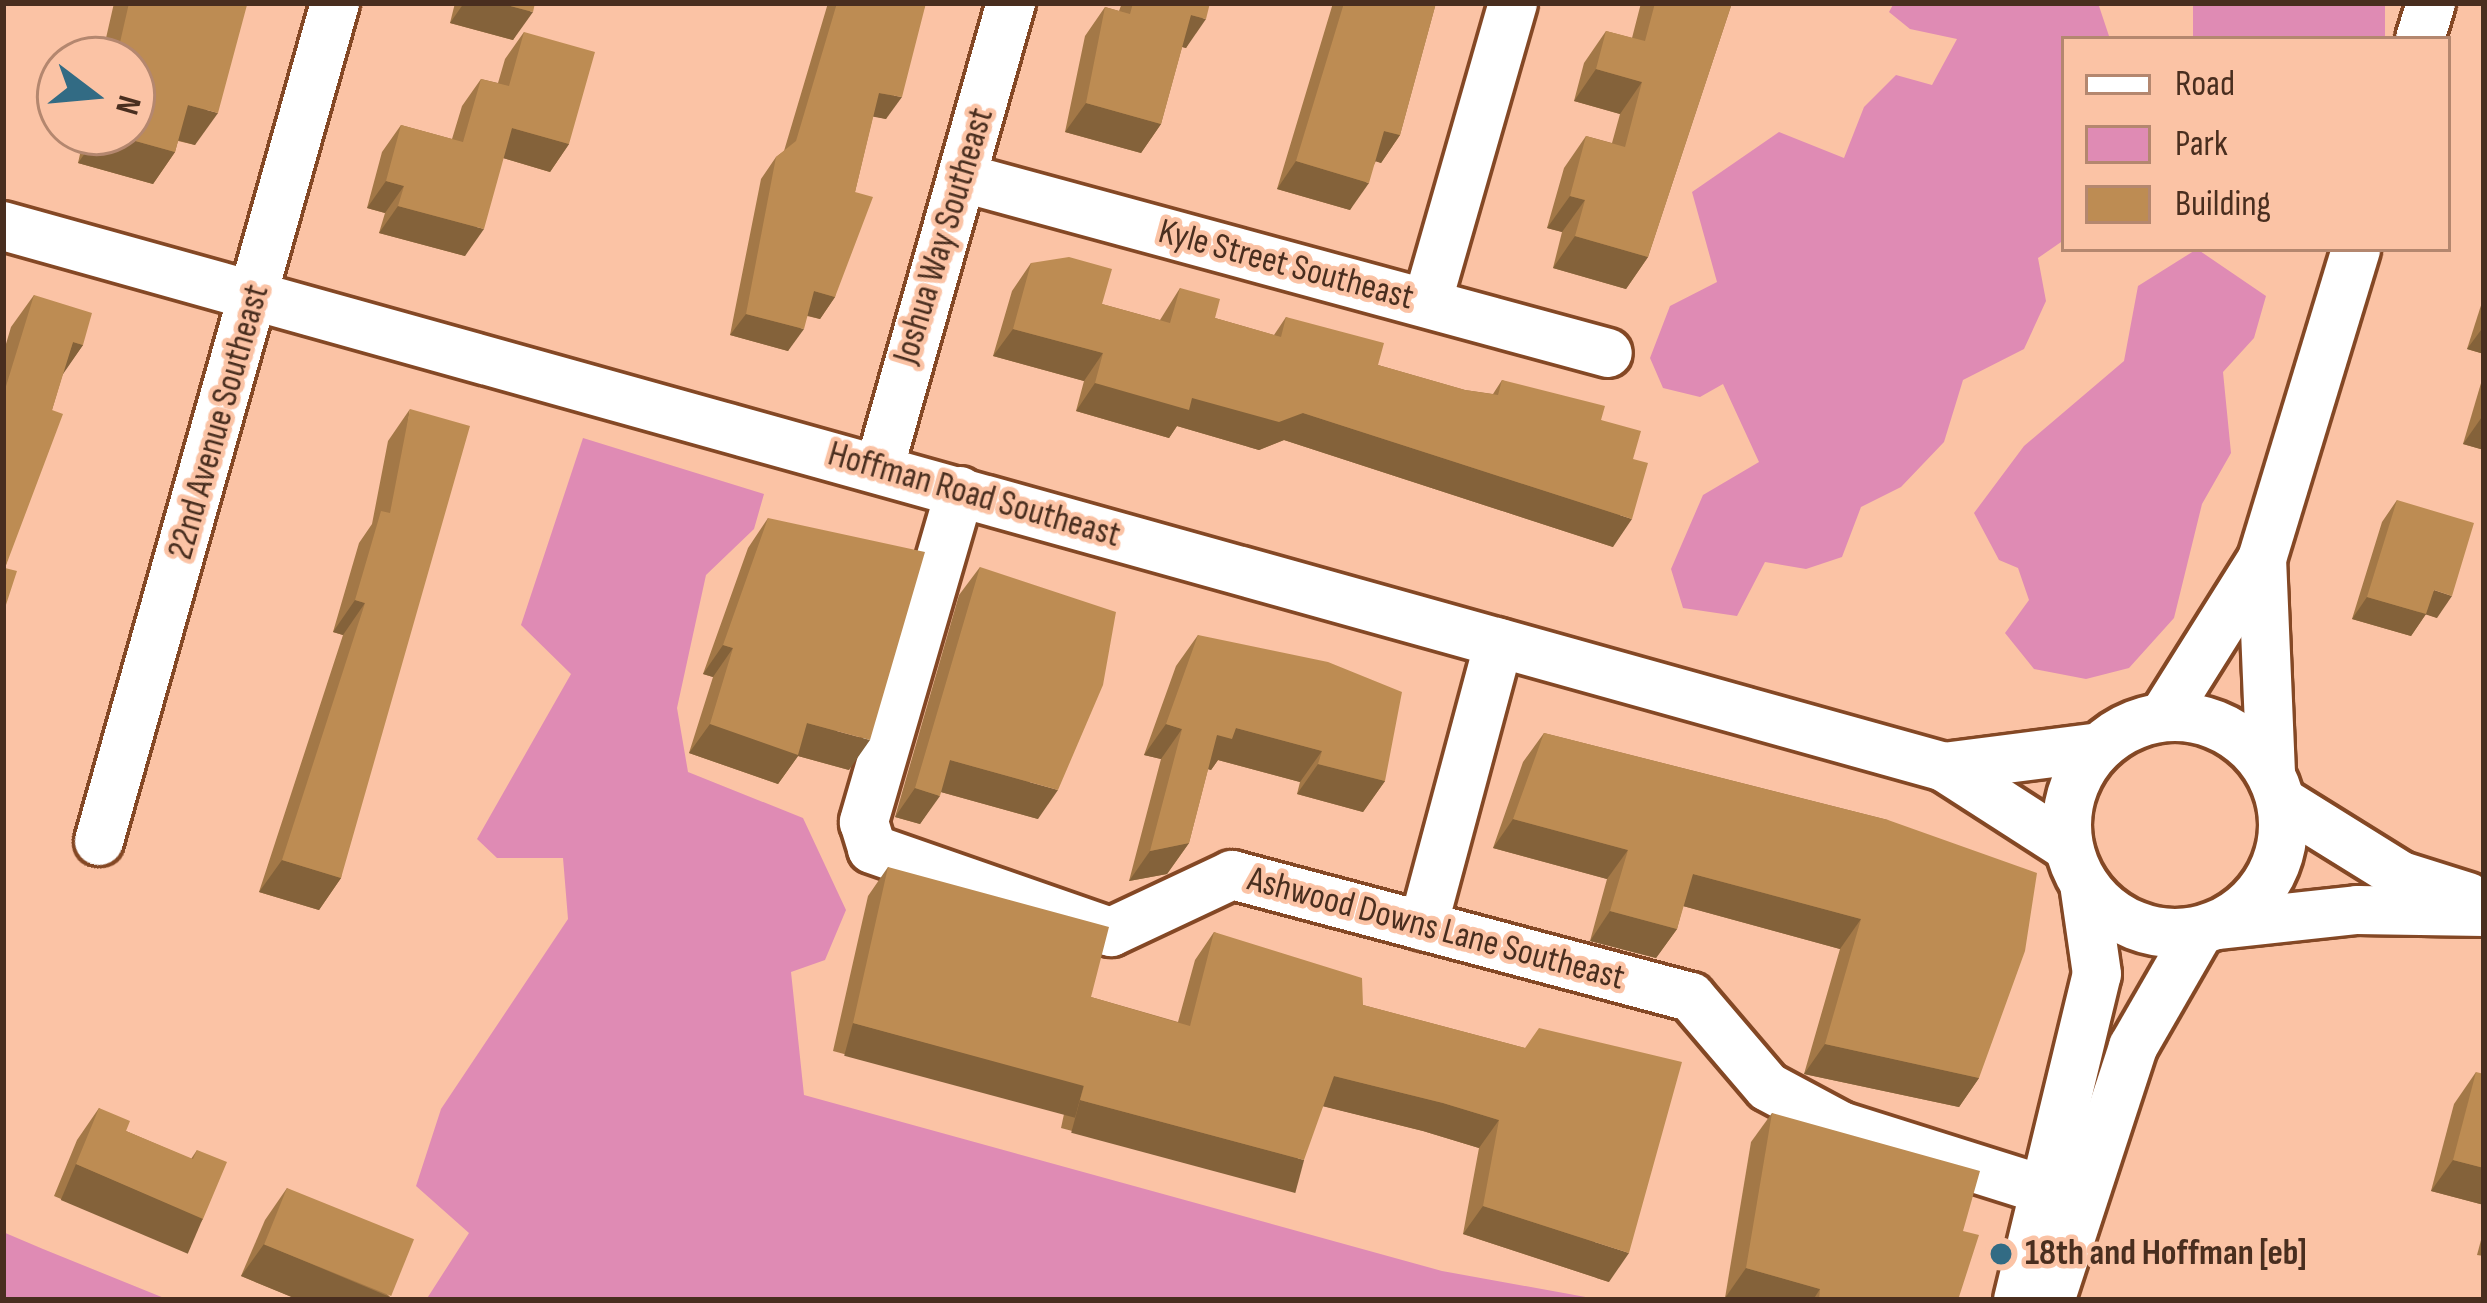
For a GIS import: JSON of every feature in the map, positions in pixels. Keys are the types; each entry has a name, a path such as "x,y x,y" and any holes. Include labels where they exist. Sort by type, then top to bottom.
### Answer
{"street":[{"name":"22nd Avenue Southeast","path":"99,841 335,3"},
{"name":"Joshua Way Southeast","path":"879,470 1011,3"},
{"path":"1427,303 1513,3"},
{"path":"2421,36 2431,3"},
{"name":"Kyle Street Southeast","path":"964,178 1608,353"},
{"name":"Hoffman Road Southeast","path":"3,226 1944,767 2076,865"},
{"path":"2018,1300 2050,1192 2097,974 2076,865 2078,776 2100,747 2163,717 2262,560 2355,252"},
{"name":"Ashwood Downs Lane Southeast","path":"960,491 864,822 872,849 1111,932 1232,875 1691,997 1768,1087 1841,1126 2050,1192"},
{"path":"2051,1300 2132,1047 2209,928 2254,901 2280,855 2262,560"},
{"path":"1423,926 1499,643"},
{"path":"2163,717 2227,729 2276,788 2401,876 2484,902"},
{"name":"Hoffman Road Southeast","path":"1944,767 2100,747"},
{"path":"2076,865 2134,926 2209,928 2357,910 2484,912"}],"green space":[{"path":"1894,3 2098,3 2109,36 2061,36 2061,242 2038,258 2046,301 2024,349 1963,380 1944,442 1901,487 1861,507 1842,557 1806,569 1765,562 1737,616 1683,608 1671,569 1703,495 1759,462 1723,384 1700,397 1663,388 1650,358 1670,306 1717,282 1692,192 1779,132 1844,158 1864,107 1896,75 1932,85 1957,39 1910,29 1889,12"},
{"path":"2193,3 2385,3 2385,36 2193,36"},
{"path":"2192,252 2201,252 2266,296 2254,338 2223,372 2231,453 2202,504 2174,618 2129,668 2086,679 2034,669 2005,633 2029,600 2018,568 1999,560 1974,513 2024,446 2124,361 2138,286"},
{"path":"583,438 764,494 754,529 706,575 677,708 688,772 803,818 846,910 825,960 791,972 804,1095 1442,1271 1602,1300 426,1300 469,1233 416,1186 441,1109 568,919 563,858 497,858 477,839 571,674 521,625"},
{"path":"3,1232 43,1249 169,1300 3,1300"}],"building":[{"path":"129,3 247,5 218,113 188,105 175,152 156,147 156,36 121,36"},
{"path":"499,3 535,3 533,12"},
{"path":"837,3 926,3 902,97 879,93 855,192 873,197 835,297 814,291 804,329 746,314 776,157 796,141"},
{"path":"1133,3 1210,3 1206,19 1191,15 1161,124 1086,103 1105,7 1130,14"},
{"path":"1344,3 1436,3 1400,135 1384,131 1369,183 1296,161"},
{"path":"1655,3 1732,3 1648,257 1575,236 1585,200 1570,196 1586,136 1625,147 1642,82 1596,69 1606,31 1645,41"},
{"path":"524,32 595,52 569,144 512,128 484,229 398,206 404,186 386,181 401,125 463,142 481,79 509,86"},
{"path":"1069,257 1112,269 1102,304 1170,323 1180,288 1220,299 1215,318 1281,337 1286,317 1384,343 1378,365 1465,390 1498,395 1502,380 1605,406 1601,420 1641,431 1633,459 1648,463 1632,519 1303,413 1279,422 1192,398 1189,410 1095,383 1103,353 1013,329 1031,263"},
{"path":"34,295 92,313 83,345 73,342 52,410 63,414 5,568 17,571 3,614 3,396"},
{"path":"410,409 470,426 341,878 282,860 365,603 355,600 381,511 390,513"},
{"path":"2397,500 2474,523 2452,596 2434,590 2426,614 2367,597"},
{"path":"768,518 925,552 870,740 807,723 798,755 710,724 733,648 723,645"},
{"path":"980,567 1116,612 1103,685 1058,790 950,760 940,796 915,788"},
{"path":"1198,635 1328,662 1402,692 1385,781 1318,764 1322,751 1236,728 1232,739 1217,735 1189,843 1150,851 1182,729 1166,724"},
{"path":"1544,733 1888,820 2037,873 2025,951 1979,1078 1825,1044 1861,919 1693,874 1677,929 1610,911 1628,850 1513,819"},
{"path":"888,867 1109,927 1091,997 1190,1026 1214,932 1362,978 1363,1005 1525,1048 1539,1028 1682,1062 1629,1253 1483,1206 1499,1120 1443,1103 1334,1076 1304,1160 1080,1100 1084,1086 853,1023"},
{"path":"2476,1072 2484,1074 2484,1168 2453,1160"},
{"path":"99,1108 130,1121 126,1131 193,1159 197,1150 227,1162 203,1219 76,1164"},
{"path":"1772,1113 1980,1171 1963,1231 1979,1235 1958,1300 1819,1300 1820,1289 1746,1268"},
{"path":"287,1188 414,1239 391,1296 264,1245"}],"place":[{"name":"18th and Hoffman [eb]","path":"2001,1254"}]}
